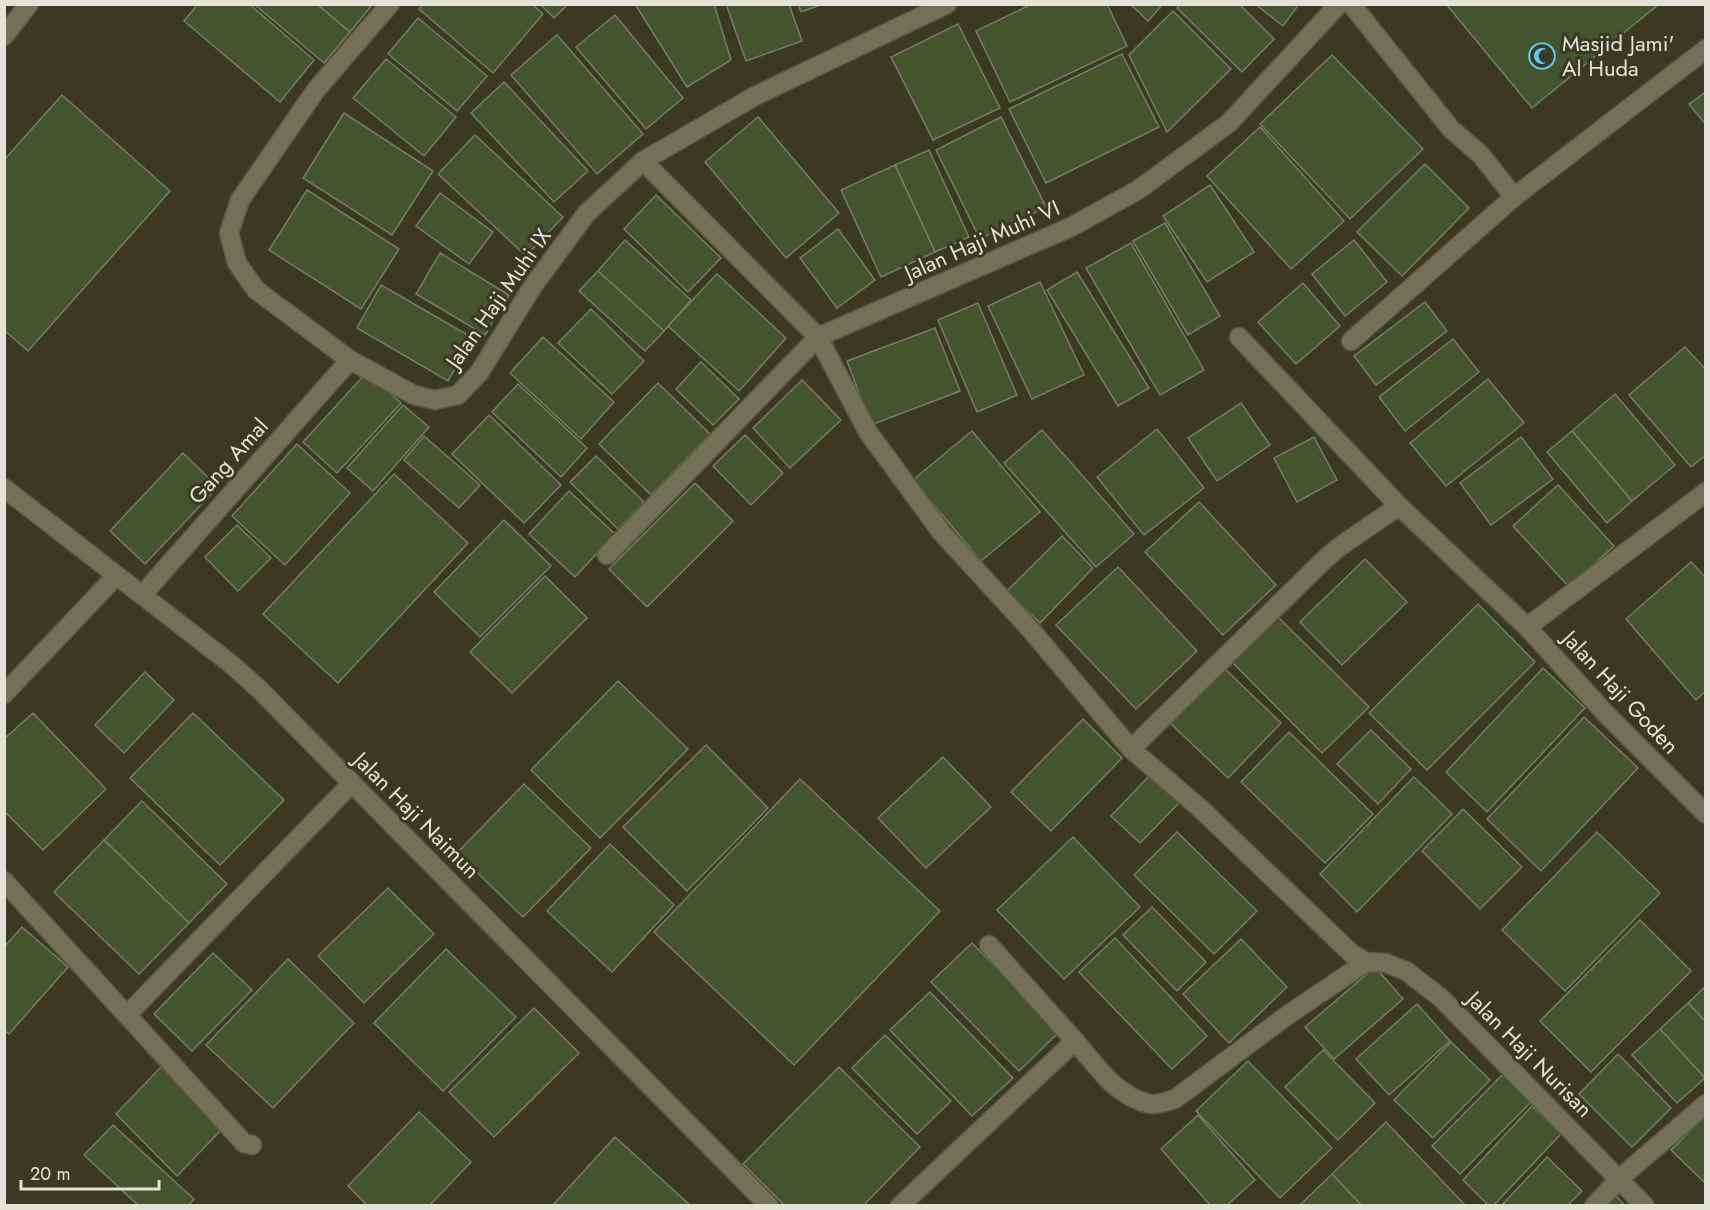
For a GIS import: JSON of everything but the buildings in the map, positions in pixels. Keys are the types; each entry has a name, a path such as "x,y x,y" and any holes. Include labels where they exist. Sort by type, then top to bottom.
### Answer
{"street":[{"path":"4,36 29,4"},
{"name":"Jalan Haji Muhi IX","path":"390,4 310,99 240,200 229,233 237,263 256,290 350,360 414,395 435,400 458,395 479,373 533,286 586,214 643,160 755,96 946,4"},
{"name":"Jalan Haji Muhi VI","path":"818,337 1071,227 1138,190 1228,123 1339,4"},
{"path":"1351,4 1451,129 1481,155 1514,197"},
{"path":"1351,341 1514,197 1706,49"},
{"path":"643,160 818,337 868,432 942,533 1031,630 1131,749 1202,810 1342,946 1366,962 1285,1017 1175,1099 1153,1104 1128,1095 1105,1077 989,945"},
{"path":"608,555 818,337"},
{"name":"Jalan Haji Goden","path":"1239,337 1400,506 1527,627 1606,714 1706,814"},
{"name":"Gang Amal","path":"142,595 350,360"},
{"name":"Jalan Haji Naimun","path":"4,488 231,664 260,690 769,1206"},
{"name":"Jalan Haji Goden","path":"1527,627 1706,492"},
{"path":"1131,749 1331,554 1400,506"},
{"path":"4,694 116,576"},
{"path":"127,1015 352,783"},
{"path":"4,881 244,1143 252,1144"},
{"name":"Jalan Haji Nurisan","path":"1366,962 1386,963 1406,971 1440,997 1645,1206"},
{"path":"900,1206 1075,1041"},
{"path":"1594,1206 1620,1178 1706,1104"}],"place":[{"name":"Masjid Jami' Al Huda","path":"1542,56"}]}
